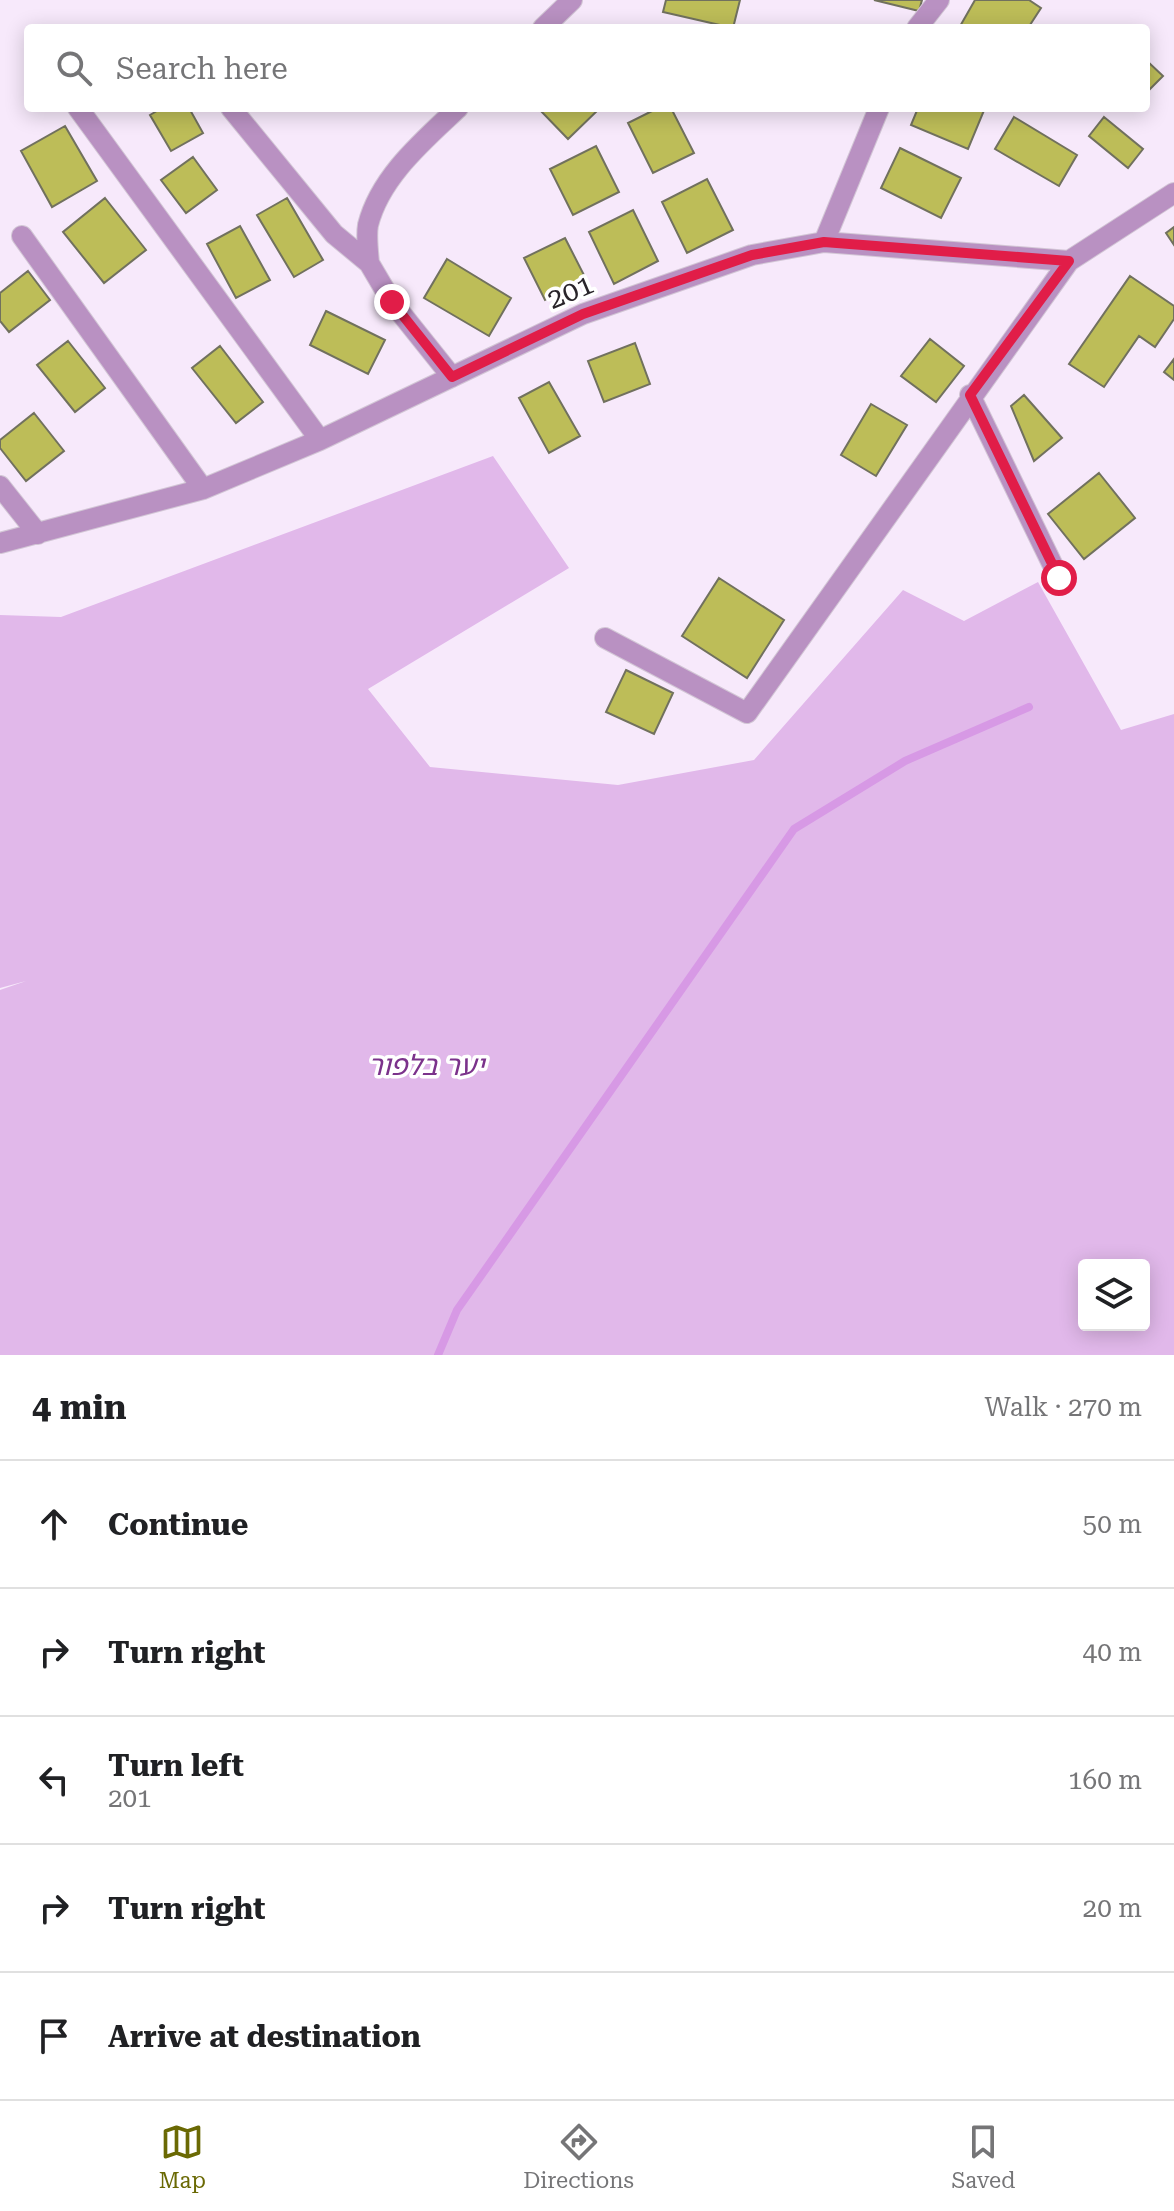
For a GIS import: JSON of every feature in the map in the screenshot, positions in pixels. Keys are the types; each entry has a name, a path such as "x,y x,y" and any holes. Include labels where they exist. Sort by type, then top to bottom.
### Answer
{"street":[{"path":"547,24 572,0"},
{"path":"920,24 939,0"},
{"path":"81,112 320,440"},
{"path":"234,112 334,234 369,263 392,302 452,377"},
{"path":"369,263 368,227 383,190 414,150 454,112"},
{"path":"824,242 877,112"},
{"path":"605,638 747,713 970,395 1069,261 1174,193"},
{"path":"22,236 203,489"},
{"name":"201","path":"0,543 203,489 320,440 583,314 752,255 824,242 1069,261"},
{"path":"970,395 1059,578"},
{"path":"0,486 38,534"}],"green space":[{"name":"יער בלפור","path":"493,456 569,568 368,689 430,767 618,785 754,760 903,590 964,621 1038,582 1121,730 1174,714 1174,1355 0,1355 0,990 26,981 0,988 0,615 61,617"}],"building":[{"path":"666,0 740,0 734,24 716,24 663,12"},
{"path":"874,0 922,0 919,11"},
{"path":"975,0 1029,0 1041,8 1031,24 961,24"},
{"path":"1150,64 1163,76 1150,89"},
{"path":"155,112 191,112 203,133 171,151 150,115"},
{"path":"542,112 596,112 568,139"},
{"path":"650,112 673,112 694,153 653,173 628,123"},
{"path":"916,112 983,112 968,149 911,125"},
{"path":"1014,117 1077,155 1059,186 995,149"},
{"path":"1104,117 1143,149 1128,168 1089,136"},
{"path":"65,126 97,181 52,207 21,151"},
{"path":"596,146 619,192 573,215 550,169"},
{"path":"900,148 961,178 941,218 881,188"},
{"path":"193,157 217,190 186,213 161,180"},
{"path":"707,179 733,230 687,253 662,202"},
{"path":"105,198 146,250 104,283 63,232"},
{"path":"287,198 323,260 294,277 257,215"},
{"path":"633,210 658,261 614,284 589,232"},
{"path":"240,226 270,280 236,298 207,244"},
{"path":"1174,227 1174,245 1166,233"},
{"path":"565,238 586,279 545,300 524,258"},
{"path":"447,259 511,298 489,336 424,298"},
{"path":"28,271 50,300 9,332 0,321 0,293"},
{"path":"1130,276 1174,306 1174,319 1155,347 1139,336 1104,387 1069,364"},
{"path":"326,311 385,340 368,374 310,345"},
{"path":"930,339 964,366 936,402 901,376"},
{"path":"68,341 105,388 75,412 37,365"},
{"path":"635,343 650,384 604,402 588,361"},
{"path":"220,346 263,402 236,423 192,368"},
{"path":"1174,359 1174,380 1164,372"},
{"path":"549,382 580,436 549,453 519,398"},
{"path":"1024,395 1062,438 1034,461 1011,406"},
{"path":"871,404 907,425 876,476 841,455"},
{"path":"34,413 64,451 26,481 0,448 0,440"},
{"path":"1099,473 1135,518 1084,559 1048,514"},
{"path":"719,578 784,620 747,678 682,636"},
{"path":"626,670 673,693 654,734 606,712"}],"waterway":[{"path":"438,1355 457,1310 794,829 905,761 1029,707"}],"route":[{"path":"392,302 452,377 583,314 752,255 824,242 977,251 1069,261 970,395 1059,578"}]}
